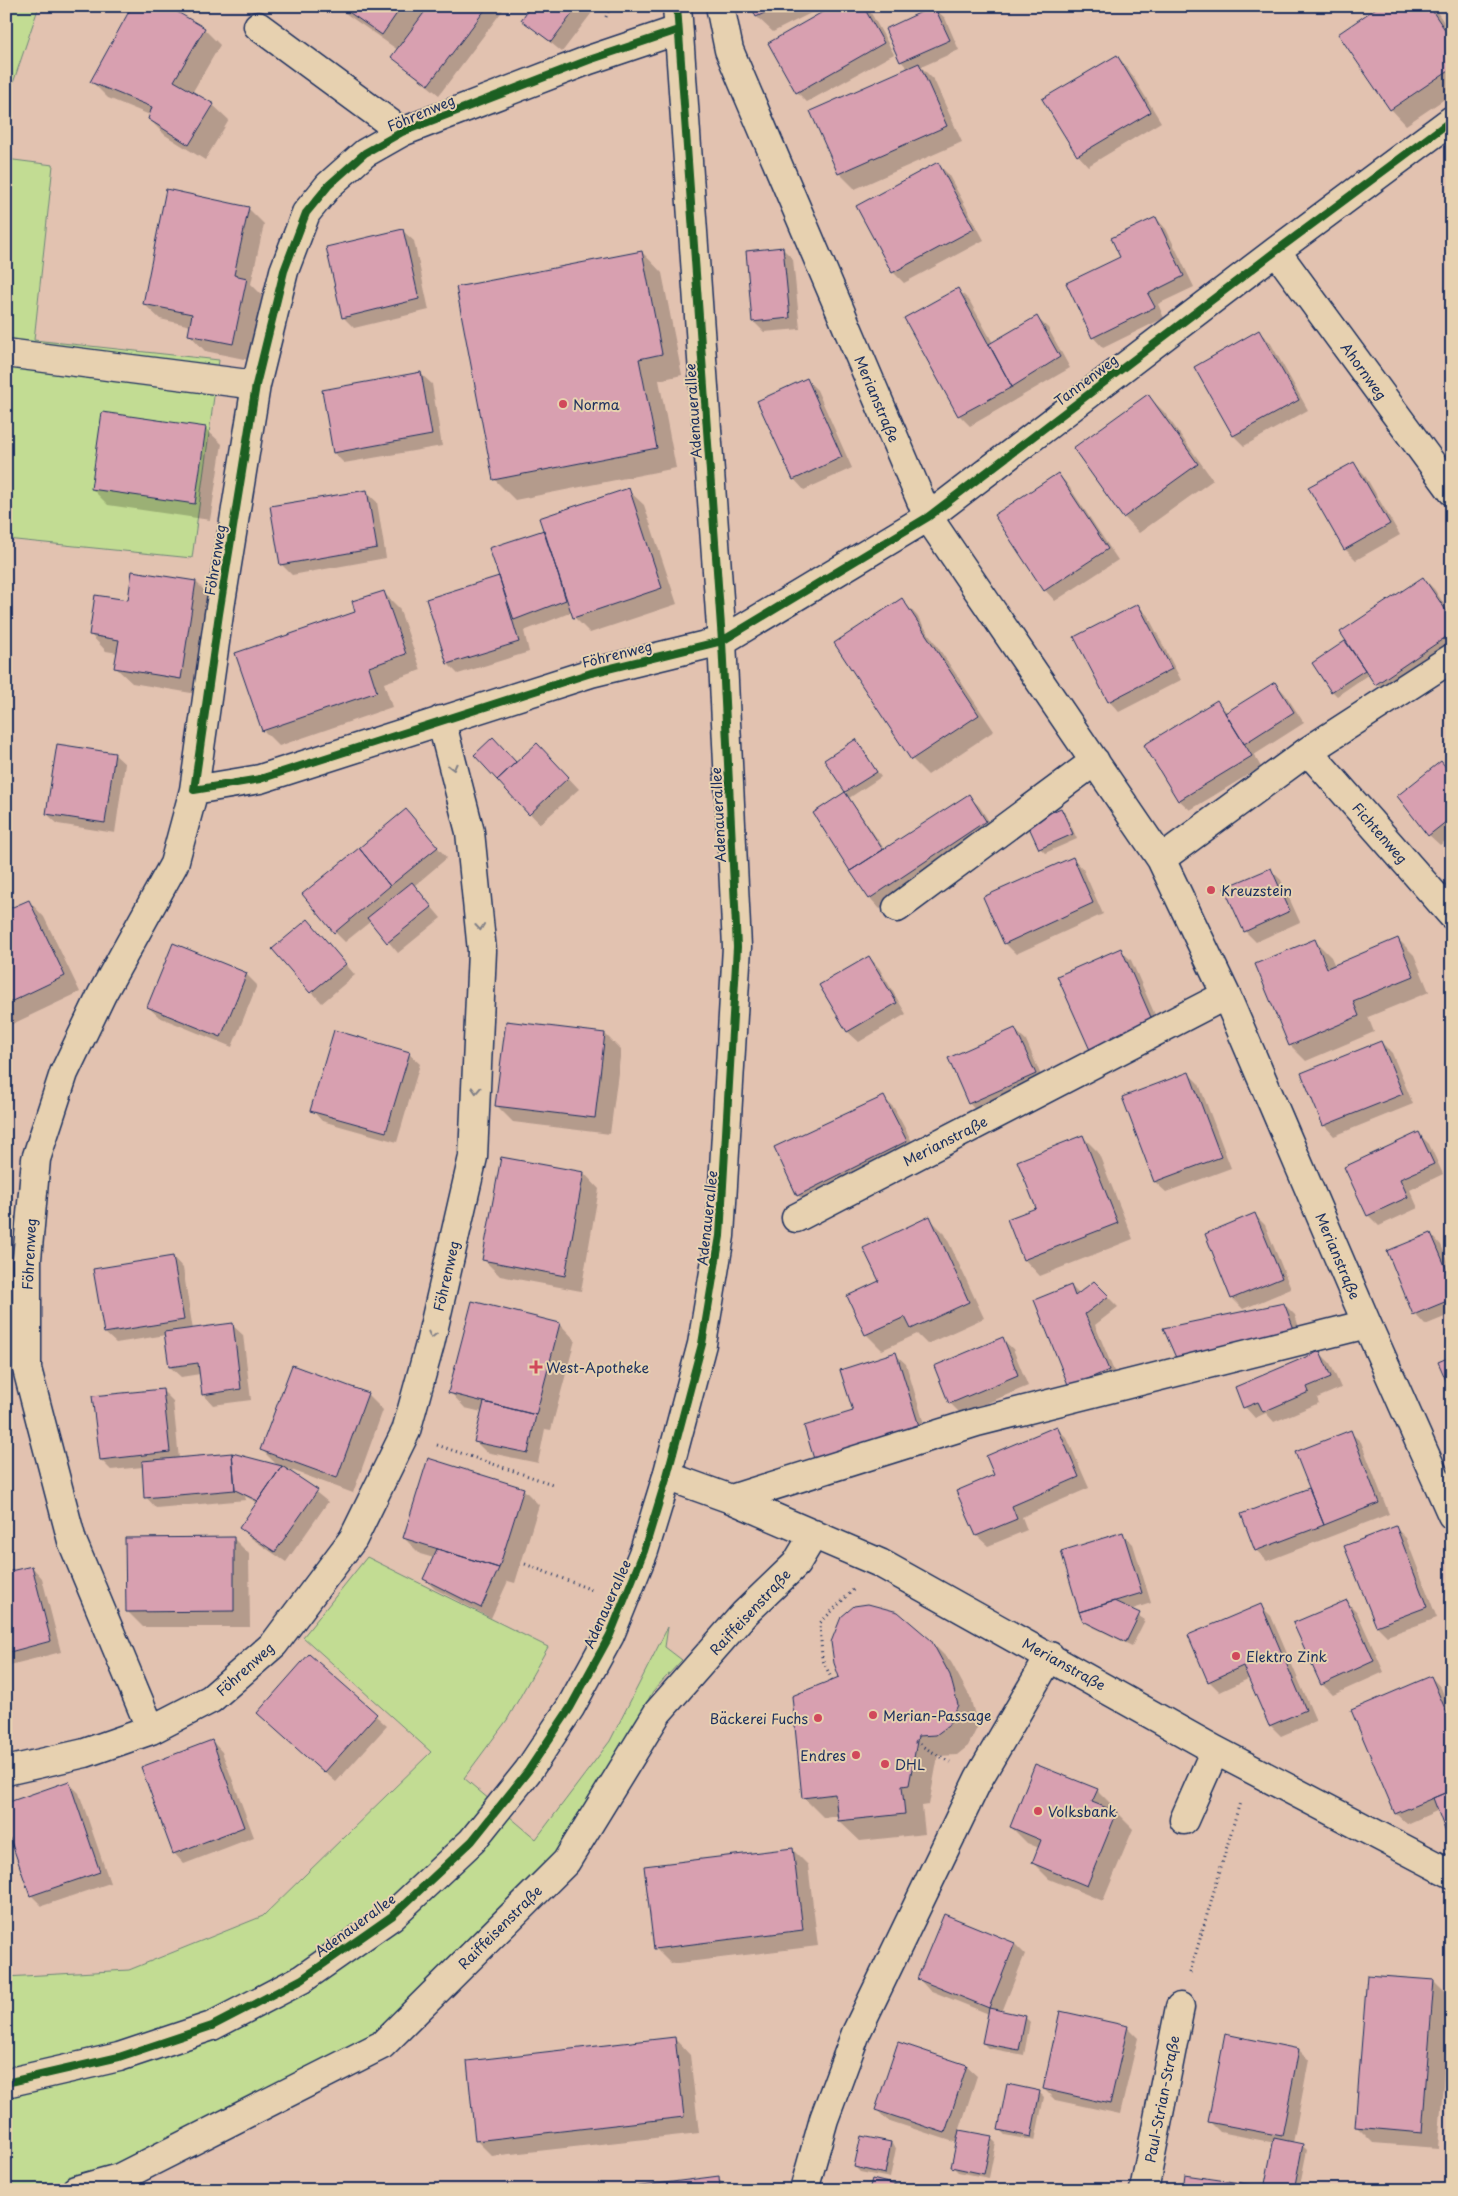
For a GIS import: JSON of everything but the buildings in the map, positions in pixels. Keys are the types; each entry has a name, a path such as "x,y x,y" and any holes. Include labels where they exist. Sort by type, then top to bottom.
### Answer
{"street":[{"name":"Merianstraße","path":"720,6 729,50 928,517 1161,858 1226,995 1367,1324 1443,1471 1452,1515"},
{"name":"Föhrenweg","path":"151,1730 72,1541 27,1369 27,1259 36,1159 64,1072 102,994 174,864 194,790 219,614 256,385 284,271 306,213 329,185 365,153 402,132 589,60 677,18"},
{"name":"Adenauerallee","path":"6,2083 119,2057 212,2026 302,1979 392,1916 472,1841 528,1771 570,1708 610,1635 644,1552 667,1476 702,1344 720,1236 737,947 722,641 677,18"},
{"path":"258,26 402,132"},
{"name":"Tannenweg","path":"722,641 928,517 1276,251 1452,120"},
{"name":"Ahornweg","path":"1276,251 1452,491"},
{"path":"6,353 256,385"},
{"name":"Föhrenweg","path":"194,790 260,779 591,672 722,641"},
{"path":"1161,858 1308,751 1452,658"},
{"name":"Föhrenweg","path":"6,1771 85,1753 151,1730 211,1699 274,1644 353,1539 406,1431 430,1344 473,1148 482,951 470,832 441,720"},
{"name":"Fichtenweg","path":"1308,751 1452,916"},
{"path":"897,908 1094,761"},
{"name":"Merianstraße","path":"796,1218 1226,995"},
{"path":"731,1499 977,1422 1367,1324"},
{"name":"Merianstraße","path":"667,1476 731,1499 880,1563 1050,1656 1215,1750 1452,1874"},
{"name":"Raiffeisenstraße","path":"76,2190 120,2178 382,2045 566,1862 658,1712 744,1614 796,1564 814,1534"},
{"path":"804,2190 824,2119 856,2033 979,1778 1050,1656"},
{"path":"1184,1820 1215,1750"},
{"name":"Paul-Strian-Straße","path":"1144,2190 1180,2008"}],"path":[{"path":"442,1447 555,1485"},
{"path":"832,1680 822,1658 820,1623 880,1563"},
{"path":"525,1564 623,1603"},
{"path":"1180,2008 1250,1768"}],"green space":[{"path":"6,6 39,6 6,104"},
{"path":"6,159 53,165 34,340 219,360 192,558 6,539"},
{"path":"367,1557 548,1647 507,1720 464,1778 536,1839 610,1741 668,1627 665,1647 682,1660 653,1691 601,1787 554,1855 382,2045 76,2190 6,2190 6,1977 129,1970 263,1916 431,1752 303,1637"}],"cycle path":[{"path":"6,2083 119,2057 212,2026 302,1979 392,1916 472,1841 528,1771 570,1708 610,1635 644,1551 667,1476 702,1344 720,1236 737,947 722,641 677,6"},
{"path":"678,30 589,60 402,132 365,153 329,185 306,213 284,271 256,385 219,614 194,790 260,779 591,673 722,641 928,517 1276,251 1452,120"}],"place":[{"name":"Norma","path":"563,404"},
{"name":"Kreuzstein","path":"1211,890"},
{"name":"West-Apotheke","path":"536,1367"},
{"name":"Elektro Zink","path":"1236,1656"},
{"name":"Merian-Passage","path":"873,1715"},
{"name":"Bäckerei Fuchs","path":"818,1718"},
{"name":"Endres","path":"856,1755"},
{"name":"DHL","path":"885,1764"},
{"name":"Volksbank","path":"1038,1811"}]}
